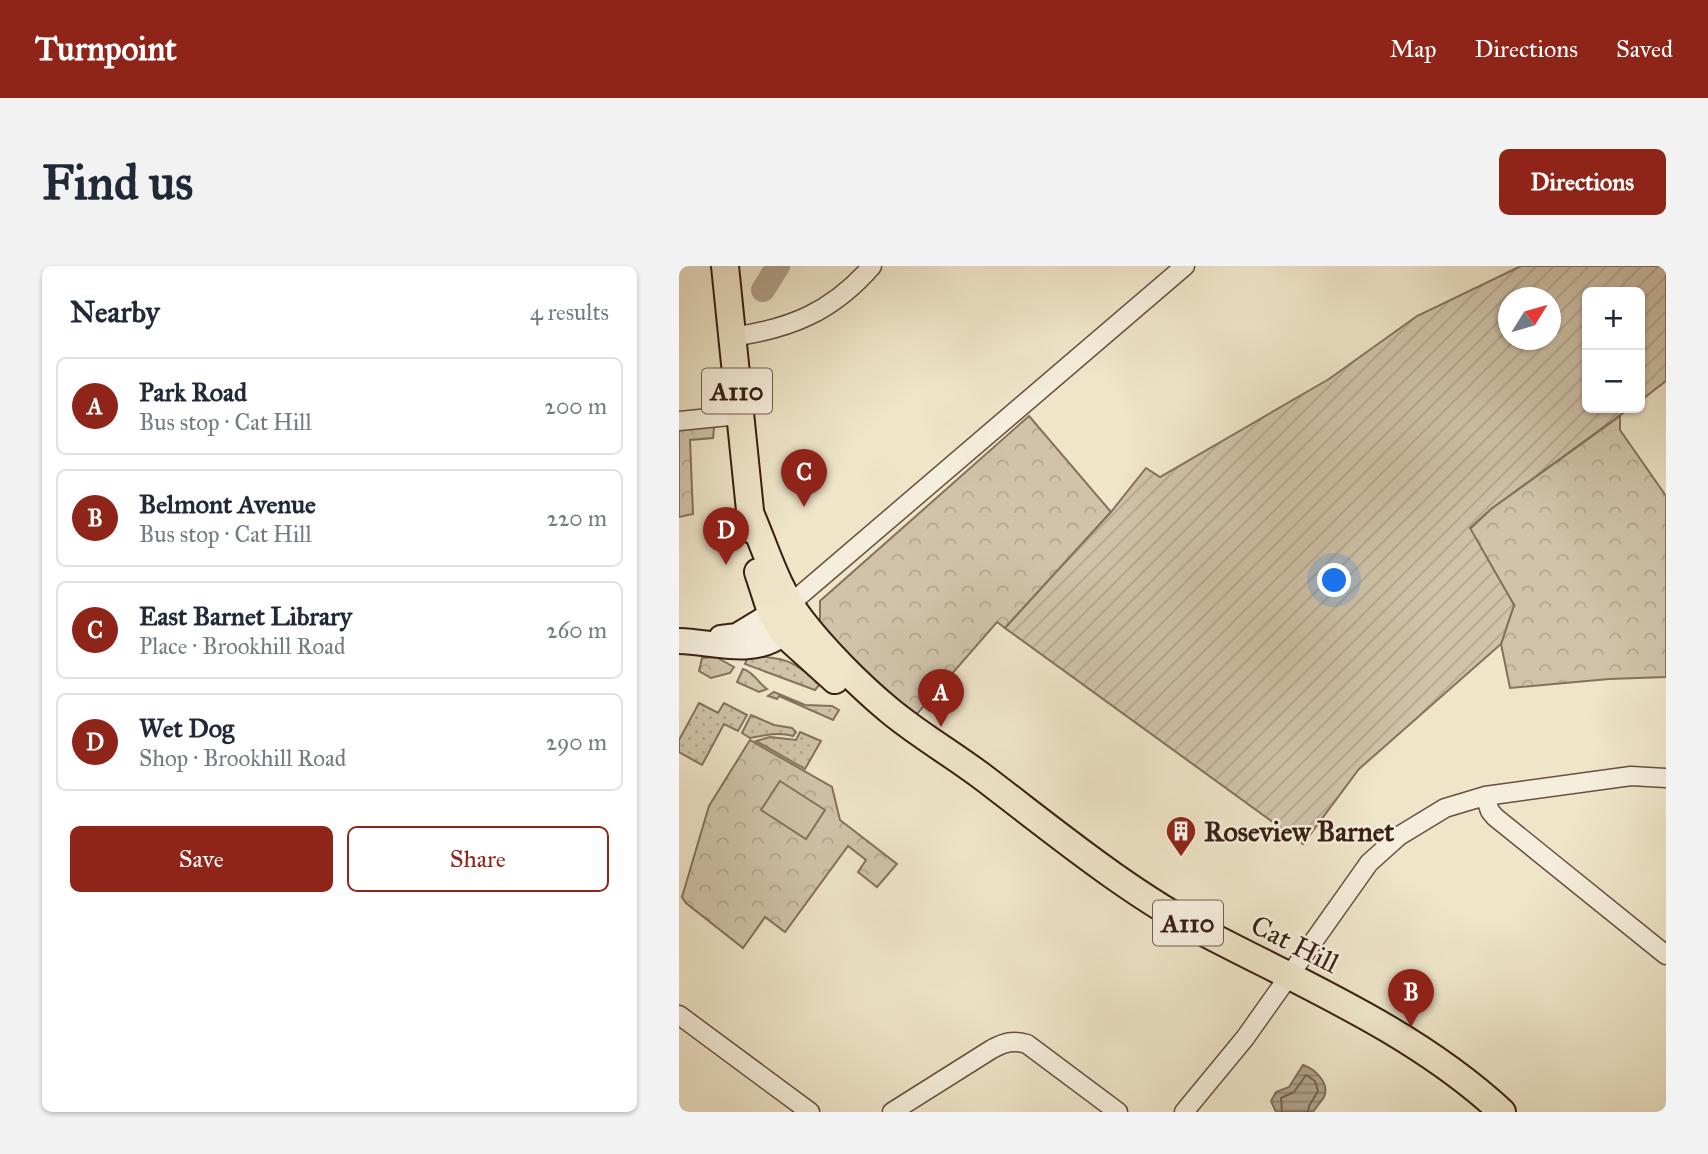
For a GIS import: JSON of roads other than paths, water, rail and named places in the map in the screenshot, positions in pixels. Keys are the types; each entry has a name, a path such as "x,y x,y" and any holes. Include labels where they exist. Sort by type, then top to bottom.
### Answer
{"main road":[{"name":"A110","path":"725,266 751,515 782,617"},
{"path":"689,641 739,647 766,644 782,617"},
{"name":"Cat Hill","path":"782,617 827,650 888,710 1120,881 1207,934 1289,975 1406,1041 1449,1070 1502,1112"}],"street":[{"path":"731,337 783,327 805,319 835,301 872,266"},
{"path":"782,617 1185,266"},
{"path":"679,421 740,415"},
{"path":"1184,1112 1245,1038 1369,863 1385,847 1421,821 1445,808 1485,796 1631,776 1666,778"},
{"path":"1485,796 1495,817 1666,955"},
{"path":"679,1015 810,1112"},
{"path":"892,1112 1004,1042 1015,1041 1027,1044 1118,1112"}],"water":[{"path":"1303,1065 1320,1077 1325,1087 1324,1097 1313,1112 1276,1112 1271,1101 1276,1092 1289,1087"}],"waterway":[{"path":"763,290 778,266"}],"place":[{"name":"East Barnet Library","path":"804,507"},
{"name":"Wet Dog","path":"726,565"},
{"name":"Park Road","path":"941,727"},
{"name":"Roseview Barnet","path":"1181,858"},
{"name":"Belmont Avenue","path":"1411,1027"}]}
